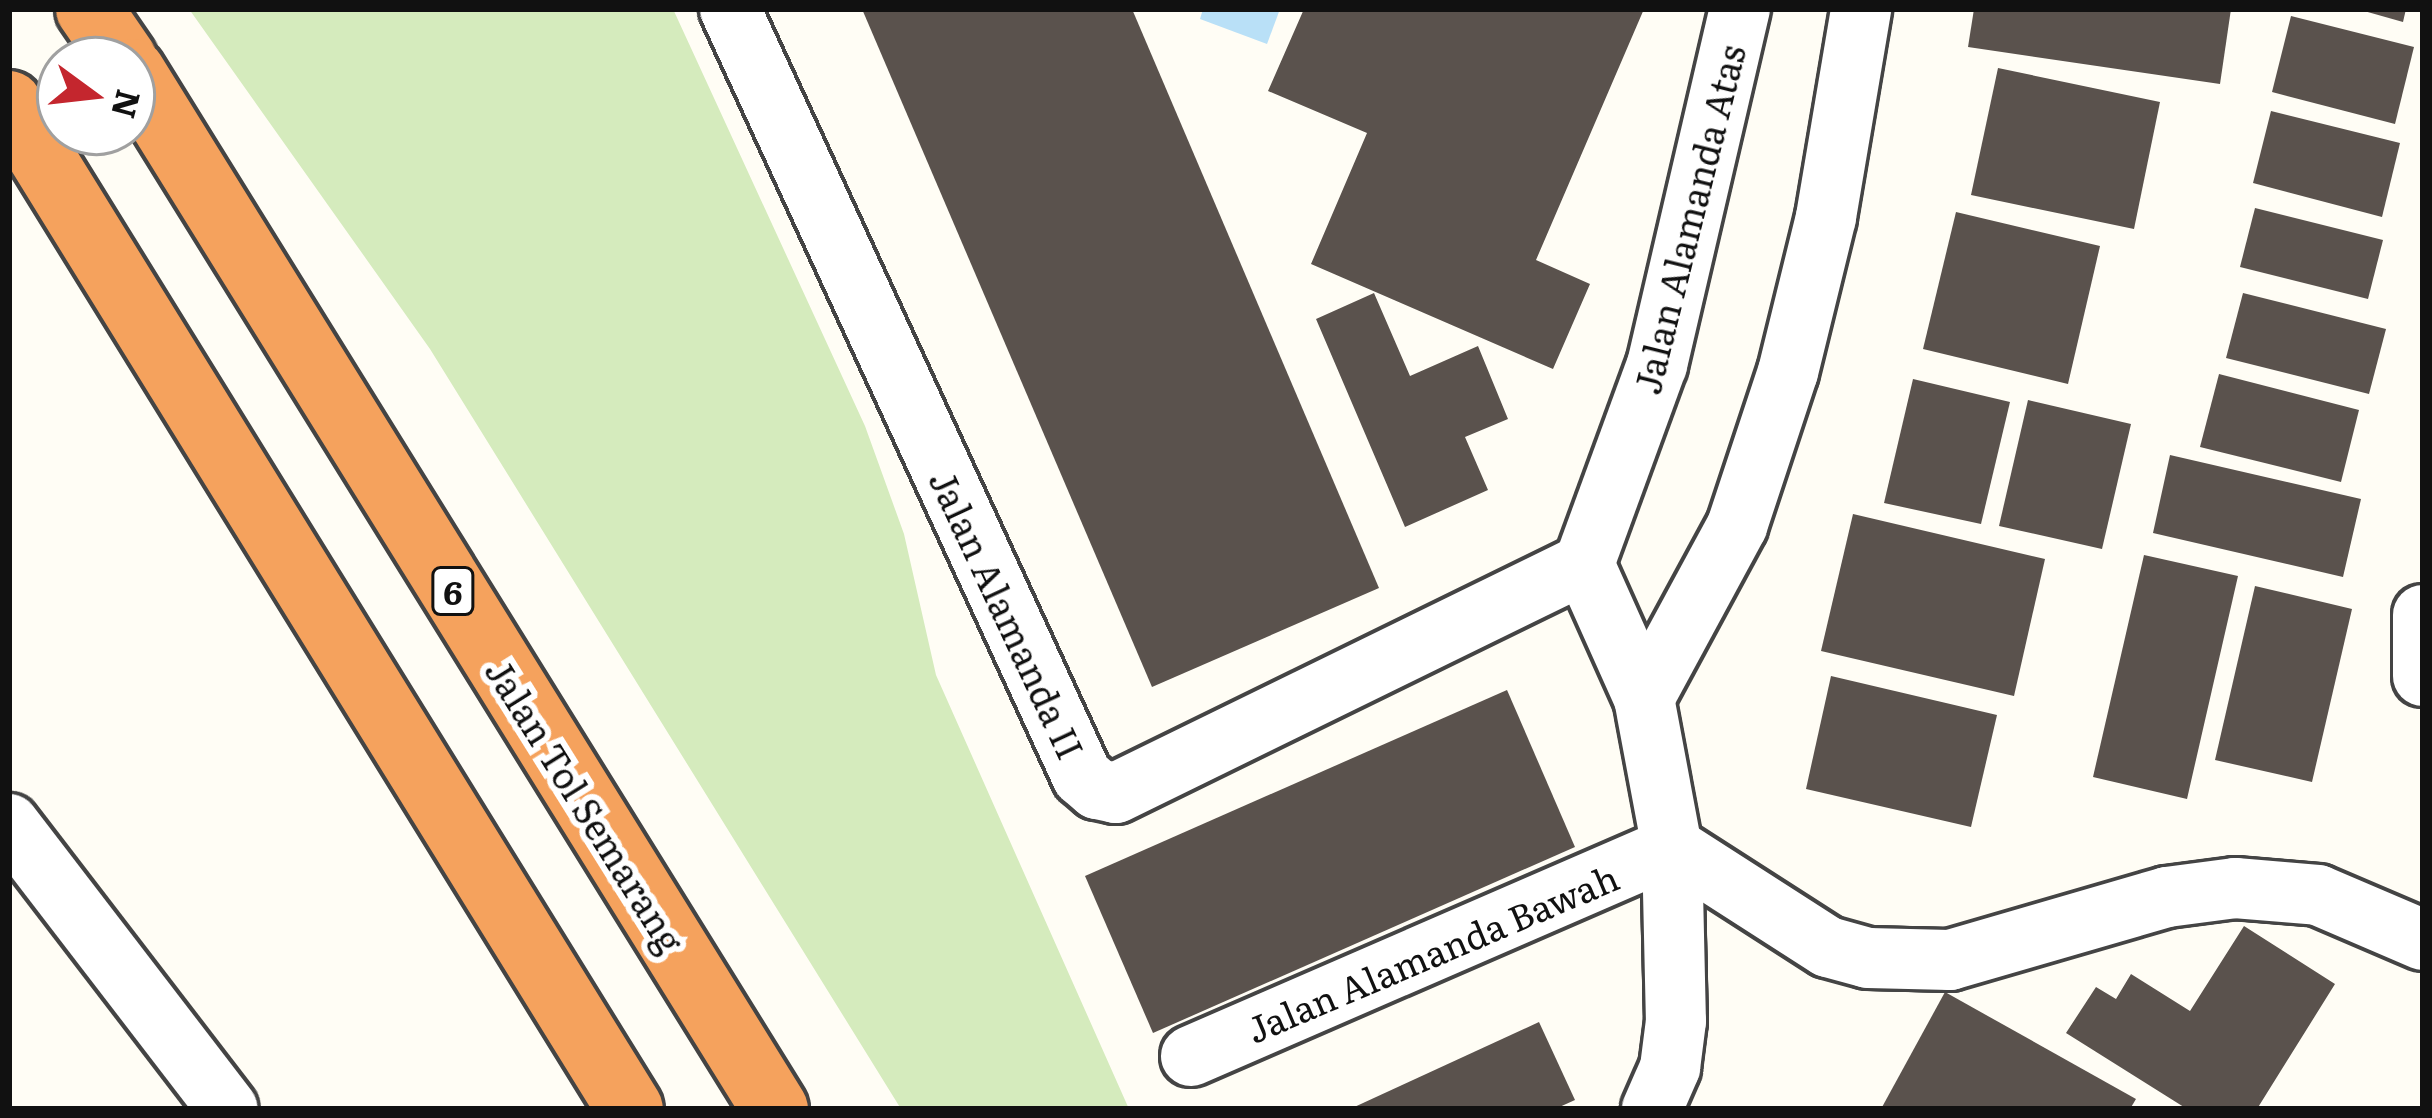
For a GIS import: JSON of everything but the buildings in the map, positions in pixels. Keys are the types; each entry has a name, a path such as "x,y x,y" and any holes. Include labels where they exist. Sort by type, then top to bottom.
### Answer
{"highway":[{"path":"89,9 108,36"},
{"path":"9,104 630,1109"},
{"name":"Jalan Tol Semarang","path":"156,111 776,1109"}],"street":[{"name":"Jalan Alamanda II","path":"730,9 1082,776 1097,789 1117,793 1584,564"},
{"name":"Jalan Alamanda Atas","path":"1584,564 1657,364 1740,9"},
{"path":"1644,698 1737,526 1788,372 1826,217 1861,9"},
{"path":"1584,564 1644,698 1672,847 1676,1021 1670,1068 1652,1109"},
{"path":"2423,615 2423,676"},
{"path":"9,824 228,1109"},
{"path":"1672,847 1828,947 1868,958 1971,956 2167,897 2235,888 2318,895 2423,940"},
{"name":"Jalan Alamanda Bawah","path":"1191,1056 1672,847"}],"green space":[{"path":"189,9 673,9 865,426 904,534 936,675 1129,1109 901,1109 430,349"}],"water":[{"path":"1203,9 1280,9 1267,44 1200,19"}]}
